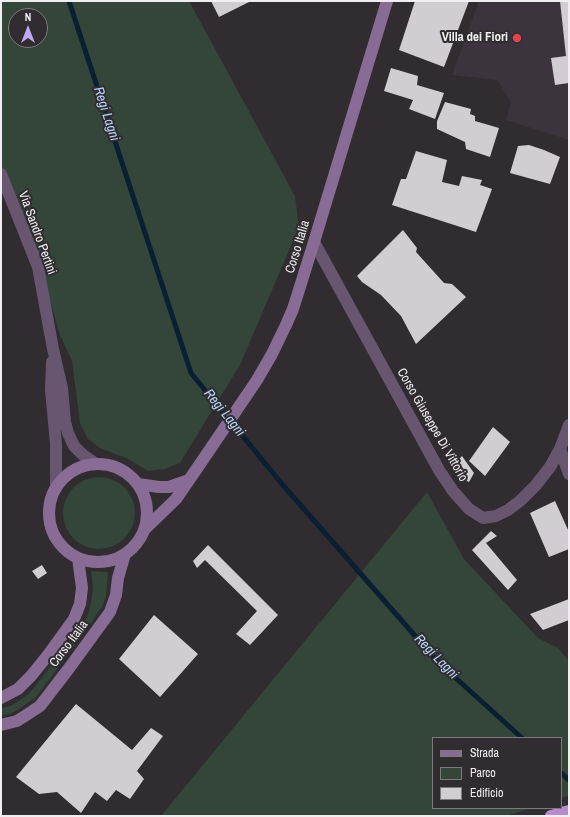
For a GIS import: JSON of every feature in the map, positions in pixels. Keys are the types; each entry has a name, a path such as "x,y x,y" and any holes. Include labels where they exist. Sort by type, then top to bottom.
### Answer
{"highway":[{"path":"551,816 569,811"}],"main road":[{"name":"Corso Italia","path":"144,530 147,514 145,498 138,484 126,472 112,466 96,464 80,467 66,476 56,488 50,503 49,520 54,535 64,549 78,558 94,562 110,560 125,554 137,543 144,530 176,499 257,380 272,354 293,309 387,1"},
{"path":"138,484 159,487 169,486 189,480"},
{"name":"Corso Italia","path":"1,725 17,721 40,706 97,630 110,612 116,595 118,578 125,554"},
{"name":"Corso Italia","path":"1,698 4,698 18,689 31,676 74,619 80,604 82,588 78,558"}],"street":[{"name":"Via Sandro Pertini","path":"1,174 38,268 62,388 65,422 68,433 74,446 83,456 96,464"},
{"name":"Corso Giuseppe Di Vittorio","path":"314,242 439,470 453,491 469,509 482,518 496,516 508,510 520,501 536,485 550,467 560,449 569,425"},
{"name":"Via Sandro Pertini","path":"53,349 51,390 56,444 56,488"},
{"path":"560,449 569,474"}],"shaded area":[{"name":"Villa dei Fiori","path":"479,1 569,1 569,140 506,120 511,102 497,80 452,75"}],"green space":[{"path":"1,1 189,1 295,196 299,227 240,365 180,463 165,469 148,471 128,459 100,448 88,439 80,423 72,361 60,335 41,269 1,166"},
{"path":"99,477 119,483 129,493 135,513 129,533 119,543 99,549 79,543 69,533 63,513 69,493 79,483"},
{"path":"427,492 464,559 538,638 558,648 569,661 569,796 562,798 562,737 432,737 432,809 528,809 506,816 161,816"},
{"path":"91,571 108,572 106,597 102,607 36,697 10,714 1,716 1,708 10,706 19,701 34,688 81,627 87,617 92,596 93,587"}],"building":[{"path":"211,1 251,1 219,17"},
{"path":"415,1 469,1 444,67 399,50"},
{"path":"560,1 569,1 569,83 555,85 551,58 566,56"},
{"path":"391,68 418,76 417,85 444,93 435,119 409,109 413,100 384,91"},
{"path":"445,102 471,109 470,114 475,116 475,121 499,128 490,157 466,149 465,142 437,129 437,121"},
{"path":"529,145 560,157 550,184 510,173 518,146"},
{"path":"416,151 447,160 442,182 459,186 462,176 482,180 480,185 492,189 476,232 392,205 401,179 406,179"},
{"path":"403,230 417,248 416,252 444,283 452,284 466,297 416,344 401,316 381,295 362,282 357,276"},
{"path":"493,427 510,442 485,476 469,461"},
{"path":"462,456 474,473 469,482 457,476 452,467"},
{"path":"555,501 569,532 569,549 549,557 530,513"},
{"path":"491,531 497,536 486,543 517,580 508,590 472,550"},
{"path":"208,545 278,615 250,645 236,634 257,611 205,560 197,568 193,561"},
{"path":"42,565 47,573 38,579 32,571"},
{"path":"569,599 569,620 543,630 530,614"},
{"path":"154,615 198,654 160,697 119,659"},
{"path":"76,704 132,750 151,728 163,736 137,771 144,779 130,799 116,790 107,801 95,792 81,813 57,792 39,794 16,777"}],"waterway":[{"name":"Regi Lagni","path":"69,1 191,373 282,484 438,662 521,737"},
{"name":"Regi Lagni","path":"562,774 569,780"}],"place":[{"name":"Villa dei Fiori","path":"517,38"}]}
